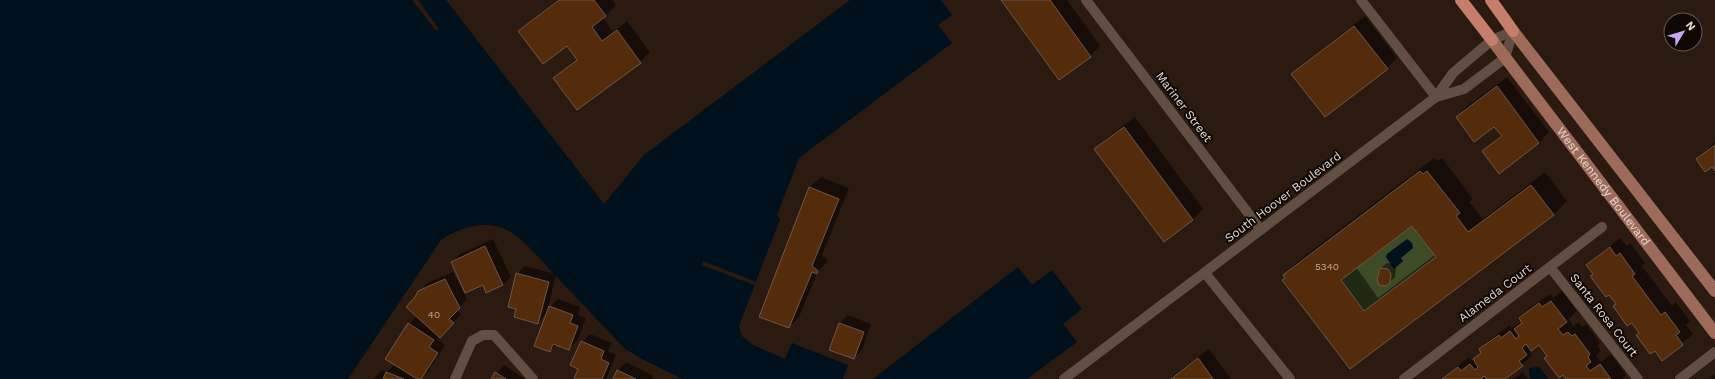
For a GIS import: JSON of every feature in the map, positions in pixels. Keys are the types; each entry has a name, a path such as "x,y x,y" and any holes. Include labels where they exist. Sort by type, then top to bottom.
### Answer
{"highway":[{"path":"1461,0 1492,40"},
{"path":"1491,0 1513,31"}],"main road":[{"name":"West Kennedy Boulevard","path":"1513,31 1715,291"},
{"name":"West Kennedy Boulevard","path":"1492,40 1715,333"}],"street":[{"name":"Mariner Street","path":"1086,0 1261,230"},
{"path":"1361,0 1436,97 1464,89 1505,58 1513,31"},
{"name":"South Hoover Boulevard","path":"1064,379 1436,97 1453,73 1492,40 1513,31"},
{"name":"Alameda Court","path":"1404,379 1602,227"},
{"name":"Santa Rosa Court","path":"1550,267 1638,379"},
{"path":"1205,273 1290,379"},
{"path":"455,379 472,341 483,335 494,335 533,379"},
{"path":"1680,379 1715,352"}],"green space":[{"path":"1412,226 1436,257 1364,311 1341,280"}],"water":[{"path":"0,0 446,0 604,204 644,155 850,0 941,0 952,15 938,25 952,43 799,158 777,215 780,219 739,326 742,336 753,345 785,359 792,343 848,365 843,379 683,379 642,359 624,348 523,241 503,228 485,225 457,231 441,240 348,379 0,379"},
{"path":"1407,239 1412,243 1413,248 1401,258 1403,261 1394,269 1386,257 1387,254"},
{"path":"1018,267 1032,285 1052,270 1082,309 1063,324 1077,342 1027,379 873,379"},
{"path":"1539,367 1549,379 1530,379 1529,368"}],"pier":[{"path":"412,0 418,0 439,29 436,31"},
{"path":"703,261 756,282 754,285 702,265"}],"building":[{"path":"559,0 594,0 606,16 592,27 602,41 617,30 641,63 577,110 553,78 577,60 567,46 543,64 518,31"},
{"path":"1001,0 1050,0 1091,57 1059,80"},
{"path":"1354,26 1388,69 1325,117 1291,74"},
{"path":"1497,86 1539,143 1499,174 1482,151 1502,136 1494,127 1474,142 1456,117"},
{"path":"1124,127 1193,220 1164,242 1094,149"},
{"path":"1715,145 1715,171 1712,167 1705,172 1696,159"},
{"path":"1420,171 1423,174 1427,171 1460,213 1456,216 1468,232 1531,185 1554,215 1350,369 1282,280 1285,278 1283,275","holes":["1412,226 1436,257 1364,311 1341,280"]},
{"path":"809,187 839,199 812,266 818,271 817,274 812,272 789,328 759,317"},
{"path":"485,246 503,285 486,293 483,285 465,293 451,262"},
{"path":"1610,247 1616,256 1620,253 1635,274 1632,276 1661,315 1665,312 1680,332 1676,335 1683,345 1662,361 1655,351 1650,354 1636,335 1639,333 1632,323 1627,326 1613,306 1616,304 1609,295 1606,297 1590,276 1593,274 1586,265"},
{"path":"1380,268 1388,269 1391,274 1390,283 1386,286 1379,285 1377,280"},
{"path":"516,273 549,282 538,324 514,317 516,309 508,307"},
{"path":"445,279 460,308 449,319 454,323 440,338 406,307 418,291"},
{"path":"1551,301 1567,322 1558,329 1563,335 1568,332 1572,336 1575,334 1590,354 1588,357 1591,362 1586,366 1590,371 1600,364 1611,379 1566,379 1563,375 1559,378 1544,358 1547,356 1539,345 1531,351 1526,344 1522,348 1527,355 1519,361 1523,366 1505,379 1487,379 1484,376 1481,379 1442,379 1458,367 1461,371 1470,364 1475,370 1478,367 1473,359 1481,353 1479,349 1499,335 1501,338 1510,331 1516,339 1519,336 1514,329 1522,323 1519,318 1539,303 1542,307"},
{"path":"549,306 573,315 570,323 578,326 569,350 553,344 550,352 534,346"},
{"path":"408,323 434,340 429,347 438,353 421,379 417,379 385,359"},
{"path":"839,323 864,332 854,359 829,350"},
{"path":"581,341 604,351 601,359 609,363 602,379 574,379 578,369 570,365"},
{"path":"1198,358 1213,379 1171,379"},
{"path":"617,370 636,379 613,379"},
{"path":"386,372 404,379 383,379"},
{"path":"495,372 506,379 491,379"}]}
